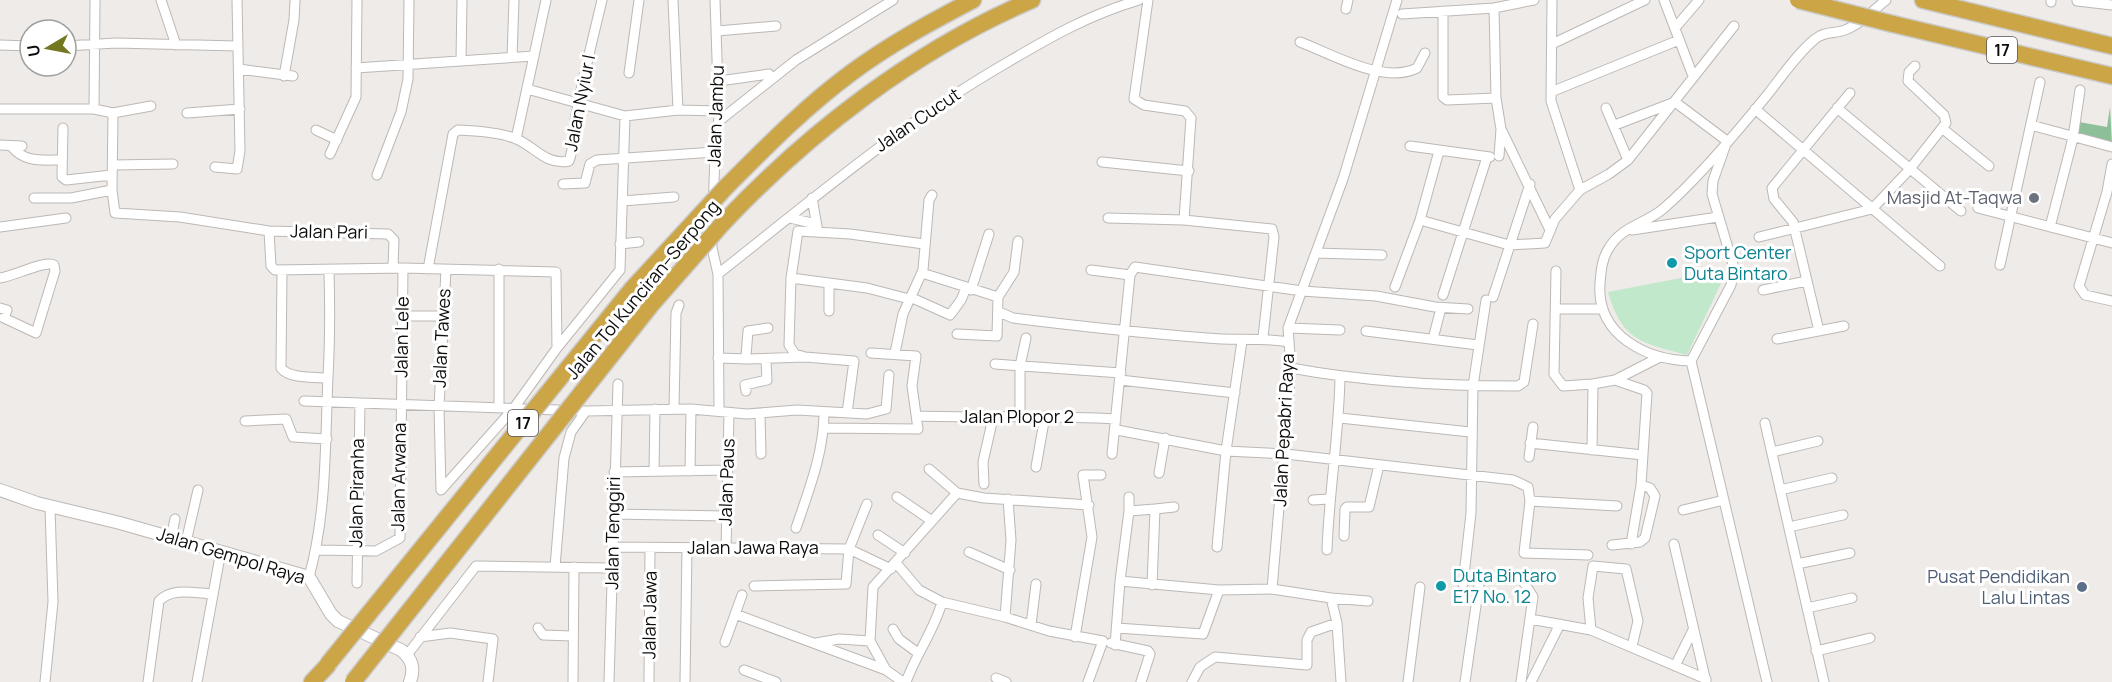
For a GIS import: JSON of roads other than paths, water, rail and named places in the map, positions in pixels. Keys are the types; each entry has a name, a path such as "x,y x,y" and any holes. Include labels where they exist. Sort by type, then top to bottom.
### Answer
{"highway":[{"name":"Jalan Tol Kunciran–Serpong","path":"313,682 632,289 726,187 806,108 851,72 913,32 973,0"},
{"name":"Jalan Tol Kunciran–Serpong","path":"353,682 651,305 752,192 825,126 937,51 1009,10 1032,0"},
{"name":"17","path":"1798,0 2112,76"},
{"name":"17","path":"1923,0 2112,46"}],"street":[{"path":"94,109 95,0"},
{"path":"161,0 176,45"},
{"path":"215,167 237,170 240,151 237,0"},
{"path":"239,69 289,76 295,0"},
{"path":"330,154 356,97 357,0"},
{"path":"377,176 402,112 409,63 410,0"},
{"path":"461,60 462,0"},
{"path":"512,57 514,0"},
{"path":"516,139 546,0"},
{"name":"Jalan Nyiur I","path":"428,269 453,134 458,130 480,131 516,139 546,159 569,162 576,137 574,125 578,103 602,0"},
{"path":"629,73 639,0"},
{"path":"672,0 678,110"},
{"name":"Jalan Jambu","path":"715,0 719,121 715,152 712,248 718,274 719,411"},
{"path":"719,121 796,60 893,0"},
{"name":"Jalan Cucut","path":"718,274 903,128 984,75 1076,22 1139,0"},
{"path":"1148,0 1135,101 1189,113 1192,123 1184,220"},
{"name":"Jalan Pepabri Raya","path":"1272,589 1286,454 1291,368 1288,328 1343,179 1397,0"},
{"path":"1402,14 1494,8 1534,0"},
{"path":"1552,0 1551,92 1553,107 1580,189"},
{"path":"1552,44 1645,0"},
{"path":"1664,0 1693,76"},
{"path":"1675,28 1699,0"},
{"path":"1691,361 1668,361 1640,351 1618,336 1603,309 1599,292 1601,270 1608,249 1621,232 1662,210 1727,141 1813,40 1820,35 1853,26 1886,0"},
{"path":"2077,1 2112,5"},
{"path":"1494,8 1496,98 1501,129 1499,156"},
{"path":"1443,11 1443,97 1447,100 1496,98"},
{"path":"717,31 776,26"},
{"path":"1420,220 1464,230 1509,245 1545,243 1563,208 1580,189 1609,174 1628,160 1734,26"},
{"path":"1551,92 1679,40"},
{"path":"1300,42 1376,71 1401,75 1412,71 1421,63 1425,53"},
{"path":"78,46 117,44 237,46"},
{"path":"0,45 18,46"},
{"path":"357,68 534,56"},
{"path":"1759,237 1872,209 1909,170 1946,123 1944,115 1908,81 1908,72 1915,66"},
{"path":"719,81 769,74"},
{"path":"2000,266 2040,82"},
{"path":"527,89 625,116 678,110 719,111"},
{"path":"2050,227 2073,138 2080,90"},
{"path":"1819,331 1795,229 1790,216 1774,199 1772,188 1850,93"},
{"path":"1676,102 1727,141"},
{"path":"1615,125 1676,102"},
{"path":"0,109 94,109 113,113 151,106"},
{"path":"1606,108 1628,160"},
{"path":"1837,108 1961,211"},
{"path":"187,113 240,109"},
{"path":"1755,109 1940,266"},
{"path":"34,198 71,198 112,190 113,113"},
{"path":"514,408 557,348 620,270 625,116"},
{"path":"2031,125 2112,147"},
{"path":"63,128 62,177 66,180 112,170 173,164"},
{"path":"1501,129 1530,184 1550,230"},
{"path":"1943,129 1989,166"},
{"path":"316,130 337,140"},
{"path":"1727,141 1713,181 1712,194 1734,268 1731,285 1691,361 1767,682"},
{"path":"0,145 22,146"},
{"path":"11,146 19,156 28,160 62,160"},
{"path":"1410,146 1487,157 1514,157"},
{"path":"1395,287 1420,220 1439,151"},
{"path":"563,183 585,183 593,161 715,152"},
{"path":"1443,295 1487,157"},
{"path":"1102,162 1189,171"},
{"path":"2112,164 2110,193 2079,286 2085,295 2112,301"},
{"path":"1463,584 1471,513 1470,432 1478,345 1490,298 1530,184"},
{"name":"Jalan Pari","path":"112,190 114,210 119,214 180,217 269,231 388,234 394,240 398,268"},
{"path":"895,353 910,298 922,273 929,200 932,195"},
{"path":"622,201 674,198"},
{"path":"812,198 817,228"},
{"path":"1978,208 2112,243"},
{"path":"1621,232 1718,217"},
{"path":"0,227 66,218"},
{"path":"790,218 817,228 924,244"},
{"path":"1108,218 1184,220 1272,229 1274,237 1263,337"},
{"path":"805,357 795,354 789,345 791,278 797,233 801,230 817,228"},
{"path":"269,231 272,266 275,270 329,271 398,268 556,272 557,348"},
{"path":"791,278 867,288 910,298 950,315 969,289 989,234"},
{"path":"957,334 997,336 998,297 1014,272 1018,241"},
{"path":"620,244 639,242"},
{"path":"1316,253 1382,255"},
{"path":"0,278 27,272 41,263 54,265 55,271 36,333 4,318 7,310 0,308"},
{"path":"1112,454 1117,430 1116,419 1130,275 1135,267 1302,291 1376,296 1441,308 1468,309"},
{"name":"Jalan Lele","path":"398,268 402,315 401,405"},
{"path":"499,269 499,408"},
{"name":"Jalan Tawes","path":"446,270 439,407 441,490 514,408"},
{"path":"1091,270 1130,275"},
{"path":"282,271 282,370 328,378"},
{"path":"309,577 316,550 330,401 328,378 331,343 329,271"},
{"path":"1556,271 1554,374 1563,386 1615,380 1660,357"},
{"path":"922,273 998,297"},
{"path":"1763,290 1807,281"},
{"path":"829,284 829,311"},
{"path":"674,409 676,313 679,305"},
{"path":"1433,339 1441,308"},
{"path":"1557,309 1603,309"},
{"path":"999,312 1013,318 1124,332 1242,341 1263,337 1288,342"},
{"path":"402,315 444,316"},
{"path":"1291,368 1340,377 1473,386 1522,385 1533,324"},
{"path":"1777,339 1844,326"},
{"path":"748,359 746,356 748,331 751,328 768,328"},
{"path":"1288,328 1340,330"},
{"path":"1366,331 1478,345"},
{"path":"1020,418 1020,366 1026,338"},
{"path":"1217,547 1226,451 1242,341"},
{"path":"824,428 918,429 912,386 916,356 871,353"},
{"path":"718,358 766,361 805,357 854,361 847,412"},
{"path":"746,391 745,385 767,380 766,361"},
{"path":"996,364 1121,376 1234,393"},
{"path":"304,401 586,411 691,409 760,414 797,410 883,412 889,375"},
{"path":"1327,550 1329,499 1340,418 1340,377"},
{"path":"1615,380 1641,387 1647,393 1641,485 1630,544"},
{"name":"Jalan Tenggiri","path":"609,682 618,384"},
{"path":"1592,450 1593,384"},
{"name":"Jalan Piranha","path":"357,583 360,403"},
{"name":"Jalan Arwana","path":"356,551 376,551 400,538 401,405"},
{"path":"654,471 655,409"},
{"path":"690,471 691,409"},
{"path":"555,567 564,458 571,432 586,411"},
{"path":"796,528 813,481 824,428 824,412"},
{"name":"Jalan Paus","path":"726,550 729,413"},
{"path":"760,414 761,454"},
{"name":"Jalan Plopor 2","path":"918,416 993,418 1045,416 1116,419"},
{"path":"1036,467 1045,416"},
{"path":"984,484 983,462 993,418"},
{"path":"1340,418 1470,432"},
{"path":"245,421 286,419 293,437 327,439"},
{"path":"1765,423 1824,682"},
{"path":"1529,457 1533,427"},
{"path":"1117,430 1226,451 1286,454 1524,483 1528,487 1530,501 1524,553 1587,555"},
{"path":"1159,473 1166,438"},
{"path":"1772,452 1818,441"},
{"path":"1530,443 1643,454"},
{"path":"1344,536 1345,509 1347,507 1369,507 1379,465"},
{"path":"929,469 957,493 1089,505"},
{"path":"614,472 727,470"},
{"path":"1075,637 1092,537 1083,475 1101,475"},
{"path":"1780,490 1833,478"},
{"path":"1612,545 1640,542 1645,538 1654,496 1650,488 1641,485"},
{"name":"Jalan Gempol Raya","path":"0,490 50,507 76,511 309,577 331,614 338,621 401,650 407,655"},
{"path":"186,542 198,490"},
{"path":"886,670 870,641 873,586 957,493"},
{"path":"897,497 932,521"},
{"path":"1115,645 1129,497"},
{"path":"1005,617 1011,540 1008,499"},
{"path":"1313,500 1329,499"},
{"path":"1683,510 1724,500"},
{"path":"1530,501 1617,506"},
{"path":"754,586 843,585 848,580 849,549 867,504"},
{"path":"45,682 53,602 50,507"},
{"path":"1129,511 1174,507"},
{"path":"1152,585 1155,509"},
{"path":"613,514 725,516"},
{"path":"1789,527 1843,515"},
{"path":"171,538 175,519"},
{"path":"878,535 905,553"},
{"path":"1674,544 1706,680"},
{"name":"Jalan Jawa Raya","path":"612,547 726,550 788,546 849,549 893,566"},
{"name":"Jalan Jawa","path":"649,682 650,548"},
{"path":"685,682 687,548"},
{"path":"316,550 356,551"},
{"path":"196,682 221,551"},
{"path":"969,552 1010,570"},
{"path":"1797,564 1850,553"},
{"path":"410,682 412,663 407,655 476,566 612,567"},
{"path":"893,566 919,590 942,602 1075,637 1103,640 1115,645 1148,651 1150,654 1141,682"},
{"path":"1591,630 1588,598 1593,566 1626,569 1637,615 1632,646"},
{"path":"573,682 574,567"},
{"path":"1120,581 1219,590 1272,589 1368,601"},
{"path":"1521,682 1533,597 1523,581"},
{"path":"1031,626 1036,584"},
{"path":"1465,682 1479,585"},
{"path":"1408,682 1420,587"},
{"path":"1117,628 1203,634 1219,590"},
{"path":"148,682 159,602 165,594 176,592 212,594"},
{"path":"725,642 741,595"},
{"path":"1332,598 1341,682"},
{"path":"1807,608 1852,598"},
{"path":"735,614 886,670 905,682 918,653 935,625 942,602"},
{"path":"1530,619 1591,630 1706,680"},
{"path":"1192,682 1200,667 1215,657 1307,665 1307,640 1311,632 1336,623"},
{"path":"1531,682 1560,624"},
{"path":"538,628 543,635 572,636"},
{"path":"893,629 899,639 918,653"},
{"path":"1676,666 1693,630"},
{"path":"420,637 450,633 493,639 488,682"},
{"path":"1816,651 1870,638"},
{"path":"816,643 831,640 870,641"},
{"path":"1088,682 1103,640"},
{"path":"744,670 763,680 776,682"},
{"path":"996,678 1006,682"}],"place":[{"name":"Masjid At-Taqwa","path":"2034,198"},
{"name":"Sport Center Duta Bintaro","path":"1672,263"},
{"name":"Duta Bintaro E17 No. 12","path":"1441,586"},
{"name":"Pusat Pendidikan Lalu Lintas","path":"2082,587"}]}
